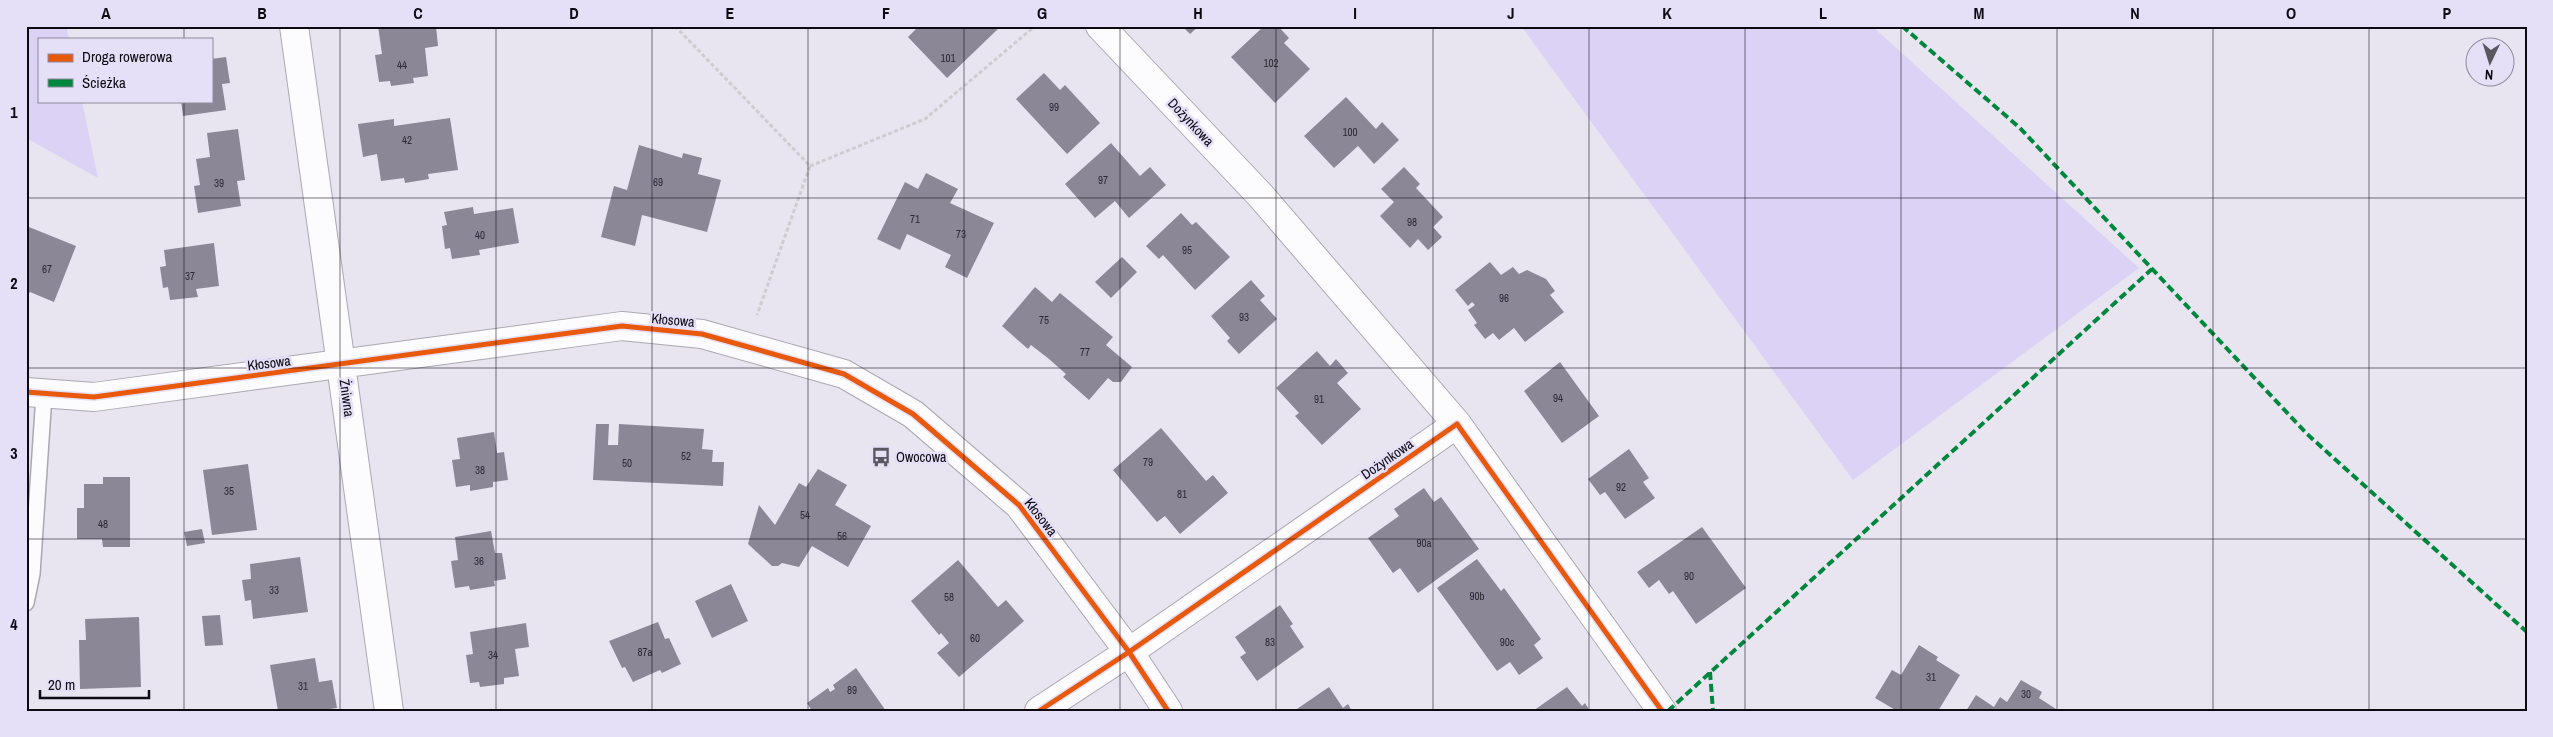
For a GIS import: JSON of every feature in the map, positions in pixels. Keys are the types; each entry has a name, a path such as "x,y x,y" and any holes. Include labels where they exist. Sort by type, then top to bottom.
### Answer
{"street":[{"name":"Żniwna","path":"294,26 390,711"},
{"name":"Dożynkowa","path":"1100,26 1261,196 1457,424 1662,711"},
{"name":"Kłosowa","path":"35,394 94,397 622,326 702,334 746,346 844,374 913,414 1019,505 1129,652 1168,711"},
{"name":"Dożynkowa","path":"1039,711 1129,652 1457,424"}],"lane":[{"path":"26,603 33,564 35,394"}],"path":[{"path":"675,26 810,166"},
{"path":"746,346 810,166 925,119 1035,26"}],"shaded area":[{"path":"26,26 66,26 69,38 38,38 38,102 82,102 98,178 26,138"},
{"path":"1521,26 1872,26 2139,268 1853,480"}],"building":[{"path":"378,26 436,26 438,46 425,48 428,76 413,78 414,83 391,86 390,81 379,82 375,55 382,54"},
{"path":"919,26 1001,26 947,78 908,37"},
{"path":"1182,26 1199,26 1190,34"},
{"path":"1264,26 1278,26 1289,38 1284,43 1310,69 1275,103 1231,57"},
{"path":"226,57 230,83 222,84 226,110 183,116 181,102 212,102 212,59"},
{"path":"1044,73 1060,90 1065,85 1100,123 1067,154 1016,99"},
{"path":"1346,97 1376,129 1382,122 1399,140 1374,164 1358,146 1334,168 1304,136"},
{"path":"450,118 458,170 428,174 429,179 405,183 404,178 381,181 377,154 363,157 358,124 394,119 394,126"},
{"path":"238,129 245,180 237,181 241,206 198,213 194,186 200,185 196,159 210,157 207,133"},
{"path":"1111,143 1140,176 1150,167 1166,185 1129,218 1115,201 1095,218 1065,184"},
{"path":"639,145 682,158 683,153 702,158 698,174 721,180 707,232 642,215 635,246 601,237 614,186 627,190"},
{"path":"1404,167 1420,184 1416,188 1443,217 1433,227 1442,237 1428,250 1418,239 1410,248 1380,216 1394,202 1381,189"},
{"path":"926,173 958,189 950,203 994,223 967,278 945,267 951,255 907,234 900,250 877,239 905,182 918,189"},
{"path":"473,207 474,214 513,208 519,243 479,250 480,255 452,259 450,248 445,249 442,226 447,225 444,212"},
{"path":"1181,213 1192,225 1196,222 1230,257 1195,290 1163,255 1159,259 1146,246"},
{"path":"29,227 76,246 54,302 30,292 26,298 26,233"},
{"path":"214,243 219,286 196,289 198,297 170,300 168,287 163,288 160,267 166,266 164,250"},
{"path":"1122,257 1137,272 1111,298 1095,282"},
{"path":"1490,262 1501,275 1513,267 1519,274 1527,270 1546,279 1555,291 1550,295 1564,312 1525,342 1514,328 1499,340 1493,333 1485,339 1474,325 1477,323 1468,310 1475,305 1472,302 1468,306 1455,290"},
{"path":"1251,280 1265,296 1260,300 1277,319 1239,354 1227,341 1230,338 1211,316"},
{"path":"1035,287 1052,302 1060,293 1113,337 1106,345 1132,367 1121,382 1113,382 1108,378 1089,400 1063,377 1066,374 1049,359 1031,345 1028,349 1002,326"},
{"path":"1317,351 1330,366 1336,359 1348,373 1337,383 1361,409 1322,445 1295,416 1299,413 1276,388"},
{"path":"1560,362 1599,416 1562,443 1524,391"},
{"path":"596,424 609,424 608,445 618,445 619,424 704,429 702,449 713,450 712,462 724,462 723,486 593,480"},
{"path":"1161,428 1206,481 1213,475 1228,493 1180,534 1165,516 1157,522 1113,470"},
{"path":"494,432 497,453 504,452 508,480 493,482 493,487 470,491 470,485 456,487 452,460 460,459 457,438"},
{"path":"1629,449 1649,478 1643,482 1655,498 1625,519 1605,492 1600,495 1588,479"},
{"path":"248,464 257,530 212,535 203,470"},
{"path":"818,469 847,485 835,505 871,526 848,567 812,546 799,567 782,563 778,566 772,566 748,544 759,505 775,525 799,483 806,487"},
{"path":"103,477 130,477 130,547 103,547 102,539 77,539 77,508 84,508 84,484 103,484"},
{"path":"1424,488 1434,502 1441,497 1479,549 1418,593 1400,568 1393,573 1368,538 1399,516 1394,509"},
{"path":"1702,527 1746,588 1696,624 1673,591 1669,594 1659,580 1649,588 1637,572"},
{"path":"202,529 205,543 187,546 184,532"},
{"path":"491,531 495,553 502,553 506,579 494,581 495,586 470,590 469,586 455,588 451,561 458,560 455,537"},
{"path":"300,557 308,612 253,619 251,600 245,601 242,580 251,579 250,564"},
{"path":"1477,559 1501,591 1504,588 1541,639 1534,645 1543,658 1519,675 1510,662 1497,671 1437,588"},
{"path":"958,560 998,607 1006,600 1024,621 959,677 937,653 949,643 941,633 939,635 911,601"},
{"path":"731,584 748,621 712,638 695,601"},
{"path":"1280,605 1293,624 1290,626 1304,647 1257,681 1240,657 1246,653 1235,637"},
{"path":"220,615 223,645 205,646 202,616"},
{"path":"139,617 141,687 80,689 79,640 86,640 85,619"},
{"path":"658,622 665,639 669,638 681,664 662,673 660,670 633,682 625,667 622,668 609,641"},
{"path":"526,623 529,647 515,649 519,676 504,678 504,684 480,687 479,682 470,683 466,655 473,654 470,632"},
{"path":"1919,645 1938,657 1936,660 1960,675 1938,711 1897,711 1875,698 1892,670 1901,675"},
{"path":"315,658 319,682 332,680 337,708 315,711 278,711 270,665"},
{"path":"856,668 886,711 812,711 807,703 828,688 830,692 835,689 833,685"},
{"path":"2021,680 2042,692 2039,698 2056,709 2055,711 1966,711 1976,695 1994,707 2000,697 2007,702"},
{"path":"1329,687 1343,708 1348,704 1352,711 1294,711"},
{"path":"1567,687 1582,706 1585,703 1590,711 1533,711"}],"marked path":[{"path":"1902,26 2020,128 2307,434 2527,632"},
{"path":"1668,711 2152,269"},
{"path":"1710,672 1713,711"}],"cycle path":[{"path":"26,392 94,397 622,326 702,334 844,374 913,414 1019,505 1129,652 1168,711"},
{"path":"1039,711 1129,652 1457,424 1662,711"}],"place":[{"name":"Owocowa","path":"881,457"}]}
